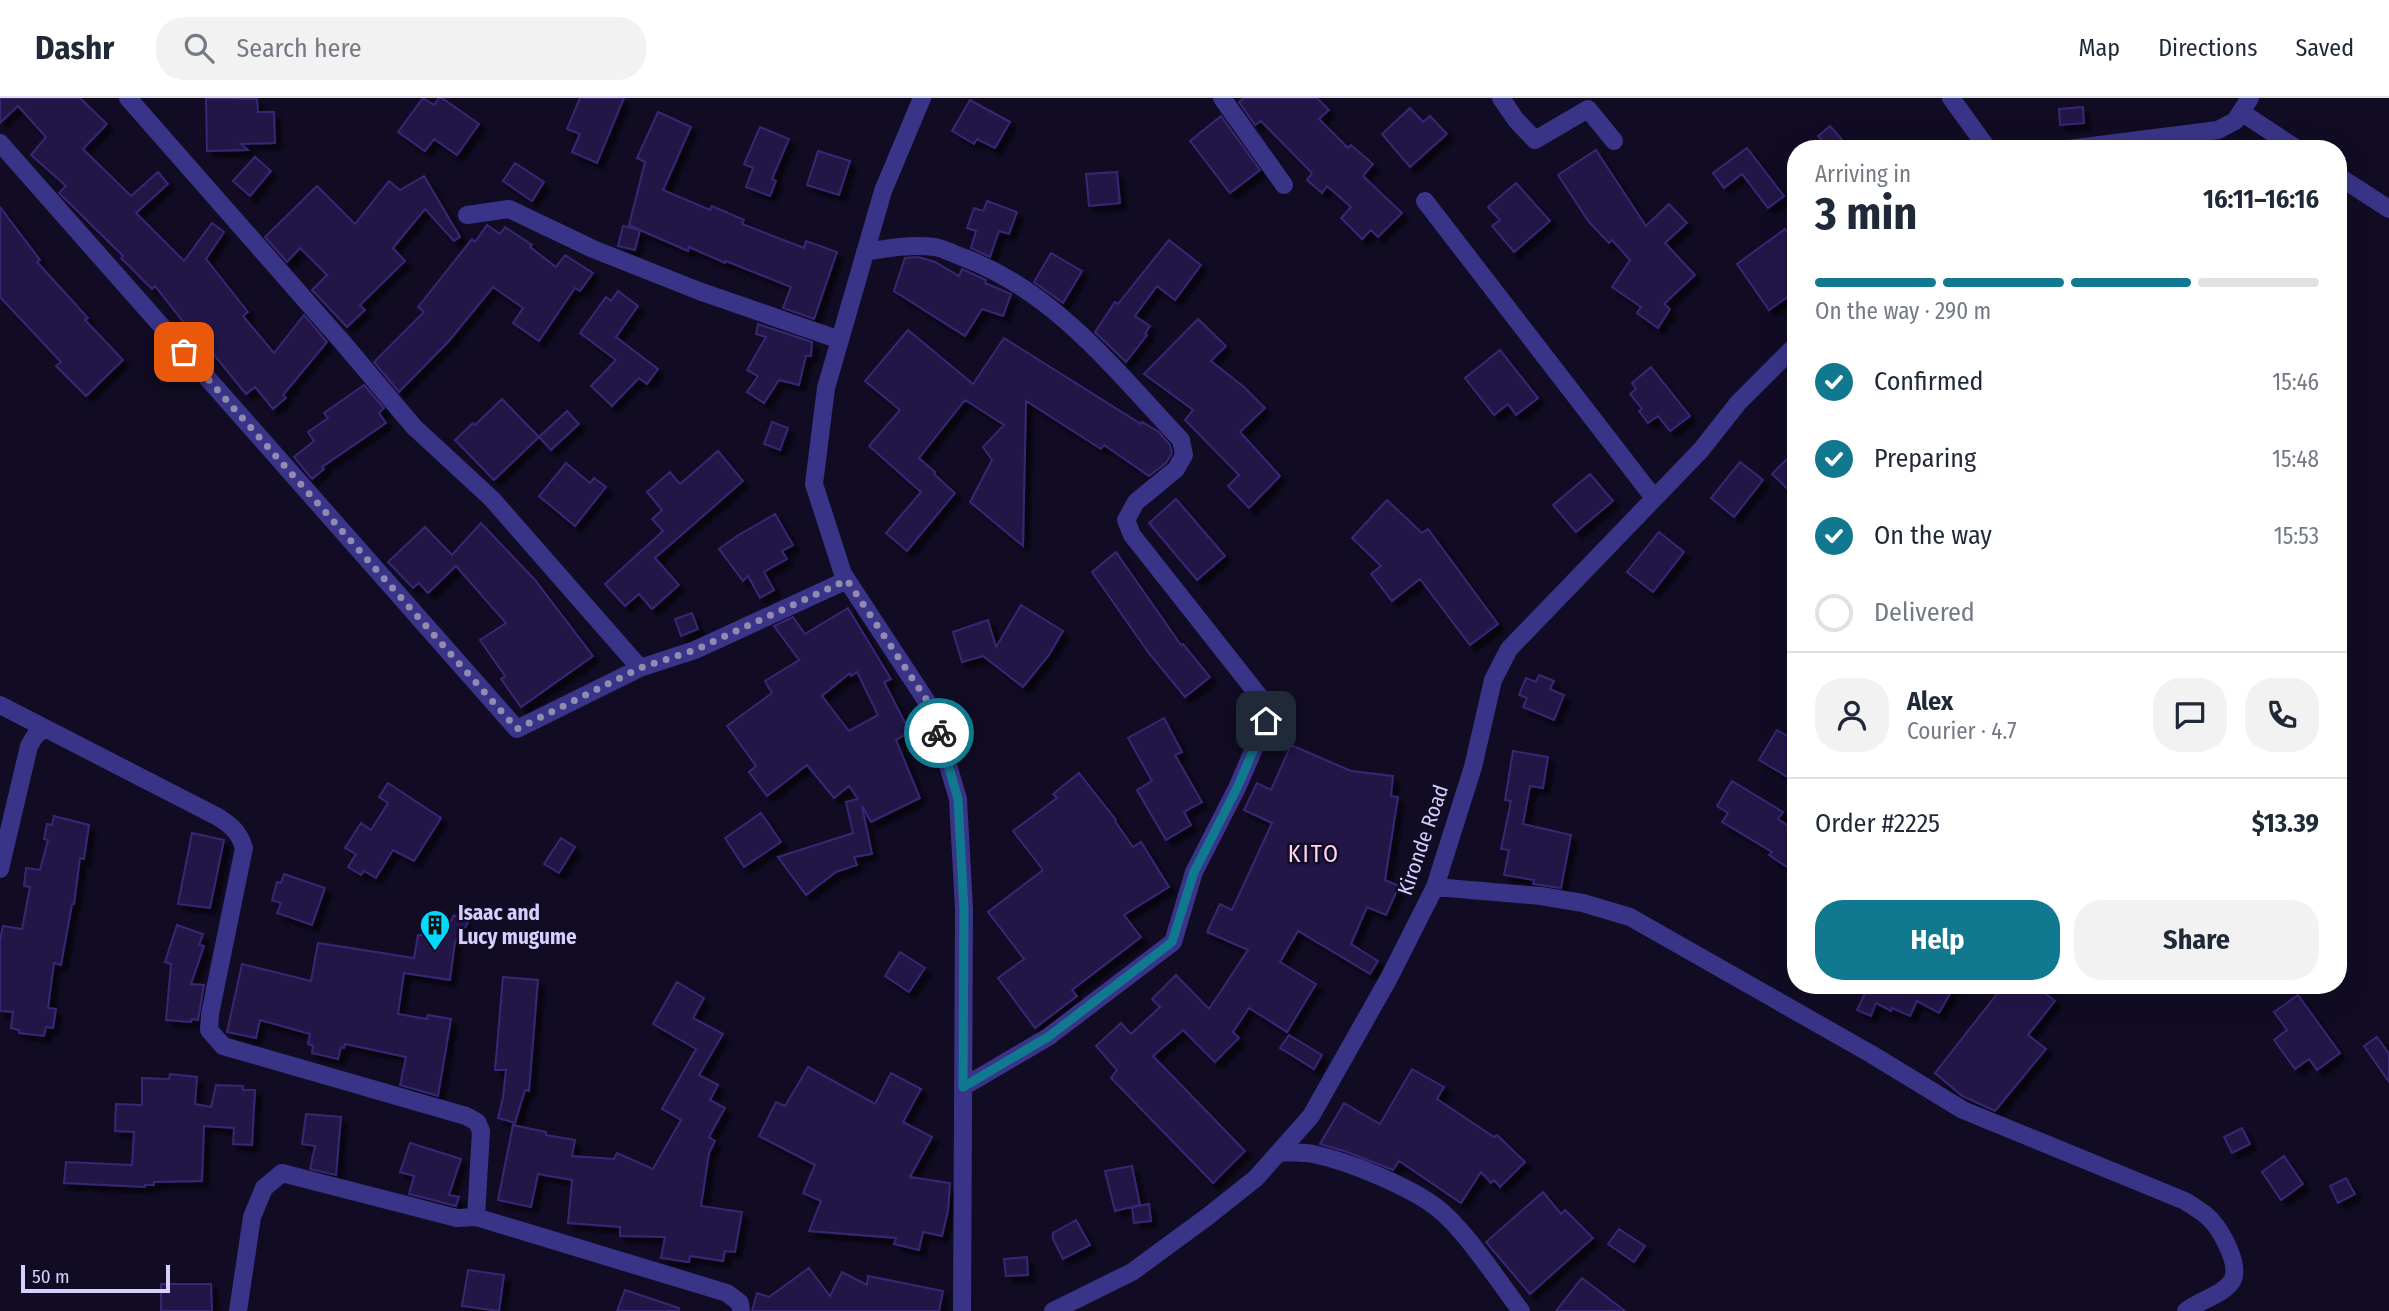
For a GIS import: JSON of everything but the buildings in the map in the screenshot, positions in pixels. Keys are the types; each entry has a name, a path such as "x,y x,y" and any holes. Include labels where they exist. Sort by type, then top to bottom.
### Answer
{"street":[{"path":"128,98 414,427 492,499 640,668"},
{"path":"922,98 883,191 826,388 814,484 847,580 932,708 958,799 964,909 962,1311"},
{"path":"1222,98 1284,184"},
{"path":"1501,98 1516,120 1535,140 1588,109 1614,141"},
{"path":"1951,98 1981,140"},
{"path":"2139,140 2218,130 2235,121 2246,105 2287,140"},
{"path":"0,142 517,729 640,668 695,650 847,580"},
{"path":"2347,182 2388,208"},
{"path":"1425,201 1654,498"},
{"path":"467,215 509,209 593,249 699,291 840,340"},
{"path":"866,252 892,247 936,247 979,263 1017,282 1050,306 1084,338 1181,440 1184,455 1176,469 1136,502 1126,520 1132,535 1263,701 1266,721 1237,788 1194,872 1172,942 1048,1037 963,1087"},
{"name":"Kironde Road","path":"1053,1311 1132,1272 1256,1178 1311,1116 1389,978 1435,887 1473,767 1493,680 1509,649 1701,450 1738,403 1787,354"},
{"path":"0,705 232,826 244,848 209,1014 209,1030 223,1046 466,1115 477,1122 481,1131 477,1217"},
{"path":"0,869 29,746 35,736 45,728"},
{"path":"1435,887 1551,898 1583,903 1630,917 1871,1054 1963,1110 2185,1201 2212,1221 2232,1258 2234,1271 2232,1280 2219,1292 2186,1311"},
{"path":"1281,1152 1313,1154 1344,1164 1388,1182 1437,1208 1462,1235 1521,1311"},
{"path":"237,1311 252,1217 264,1188 282,1173 457,1218 477,1217 727,1293 740,1303 741,1311"}],"way so far":[{"path":"184,352 517,729 640,668 695,650 847,580 932,708 939,733"}],"place":[{"name":"Isaac and Lucy mugume","path":"435,952"}],"district":[{"name":"KITO","path":"1314,854"}],"route":[{"path":"939,733 958,799 964,909 963,1087 1048,1037 1172,942 1194,872 1237,788 1266,721"}]}
